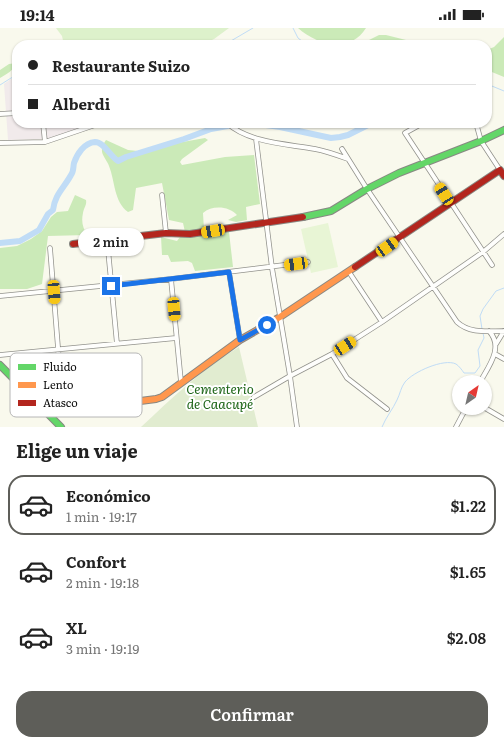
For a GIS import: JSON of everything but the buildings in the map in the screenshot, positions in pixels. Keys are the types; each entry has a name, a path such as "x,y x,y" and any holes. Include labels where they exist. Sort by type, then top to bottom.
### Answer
{"street":[{"path":"0,114 12,113"},
{"path":"44,128 46,142"},
{"path":"0,143 46,142 86,128"},
{"path":"234,128 256,139 316,149 348,159"},
{"path":"414,128 405,133 450,204 492,265"},
{"path":"477,128 481,141 504,176"},
{"path":"73,244 166,233 190,234 321,214 331,211 367,189 398,173 481,141 504,130"},
{"path":"256,139 272,268 297,427"},
{"path":"342,149 367,189 457,322 469,330 504,331"},
{"path":"142,401 162,397 240,340 280,317 500,170"},
{"path":"162,195 166,233"},
{"path":"254,397 332,354 382,322 483,252 504,234"},
{"path":"107,240 117,344"},
{"path":"50,248 58,353"},
{"path":"0,296 171,280 272,268 308,262"},
{"path":"229,272 240,340"},
{"path":"348,272 382,322"},
{"path":"171,280 181,382"},
{"path":"484,375 495,354 496,344 494,338 487,331"},
{"path":"496,344 504,331"},
{"path":"29,353 176,338"},
{"path":"332,354 347,378 387,409"},
{"path":"495,354 504,359"},
{"path":"0,356 10,355"},
{"path":"0,365 10,375"},
{"path":"492,412 504,419"},
{"path":"456,427 462,415"},
{"path":"51,417 61,427"},
{"path":"54,420 54,427"}],"shaded area":[{"path":"11,79 12,128 80,128 48,139 8,140 4,84"}],"green space":[{"path":"56,28 229,28 212,40 63,40 62,36"},
{"path":"298,28 366,28 359,36 353,40 317,40"},
{"path":"379,35 386,35 406,40 369,40"},
{"path":"504,37 504,77 492,72 492,48"},
{"path":"12,64 12,69 0,78 0,70"},
{"path":"205,138 208,140 182,159 180,162 182,165 225,157 254,155 260,204 246,207 247,220 236,222 228,220 237,215 225,208 216,208 207,210 203,213 204,230 185,232 183,223 169,220 162,183 136,188 133,210 128,212 123,208 117,197 109,166 102,153 102,147 106,140 128,150 148,152 177,143"},
{"path":"75,195 86,200 82,222 87,235 48,236 42,284 27,289 0,289 0,248 17,246 31,239 42,231 51,217 57,212 68,211"},
{"path":"328,223 338,267 311,273 301,229"},
{"path":"229,232 233,267 195,271 192,263 188,261 171,262 168,255 162,255 161,237 177,241 180,237"},
{"name":"Cementerio de Caacupé","path":"239,347 258,427 141,427 200,374"}],"waterway":[{"path":"233,40 253,28"},
{"path":"293,28 301,40"},
{"path":"0,85 12,78"},
{"path":"492,86 504,91"},
{"path":"0,243 20,241 39,230 48,214 53,210 58,195 72,174 77,156 88,144 95,142 101,144 118,161 126,157 216,128"},
{"path":"285,128 331,138 348,135 362,128"},
{"path":"482,329 480,316 483,309 496,291 504,288"},
{"path":"382,427 405,382 421,370 437,364 451,363 456,364 464,373 475,373 480,366 478,350 484,338 483,333"}],"traffic: fast":[{"path":"303,217 331,211 367,189 399,173 481,141 504,130"},
{"path":"0,365 10,375"},
{"path":"51,417 61,427"}],"traffic: slow":[{"path":"142,401 162,397 240,340 280,317 355,267"}],"traffic: jam":[{"path":"355,267 500,170 504,176"},
{"path":"73,244 166,233 190,234 303,217"}],"route":[{"path":"111,286 229,272 240,340 267,325"}]}
